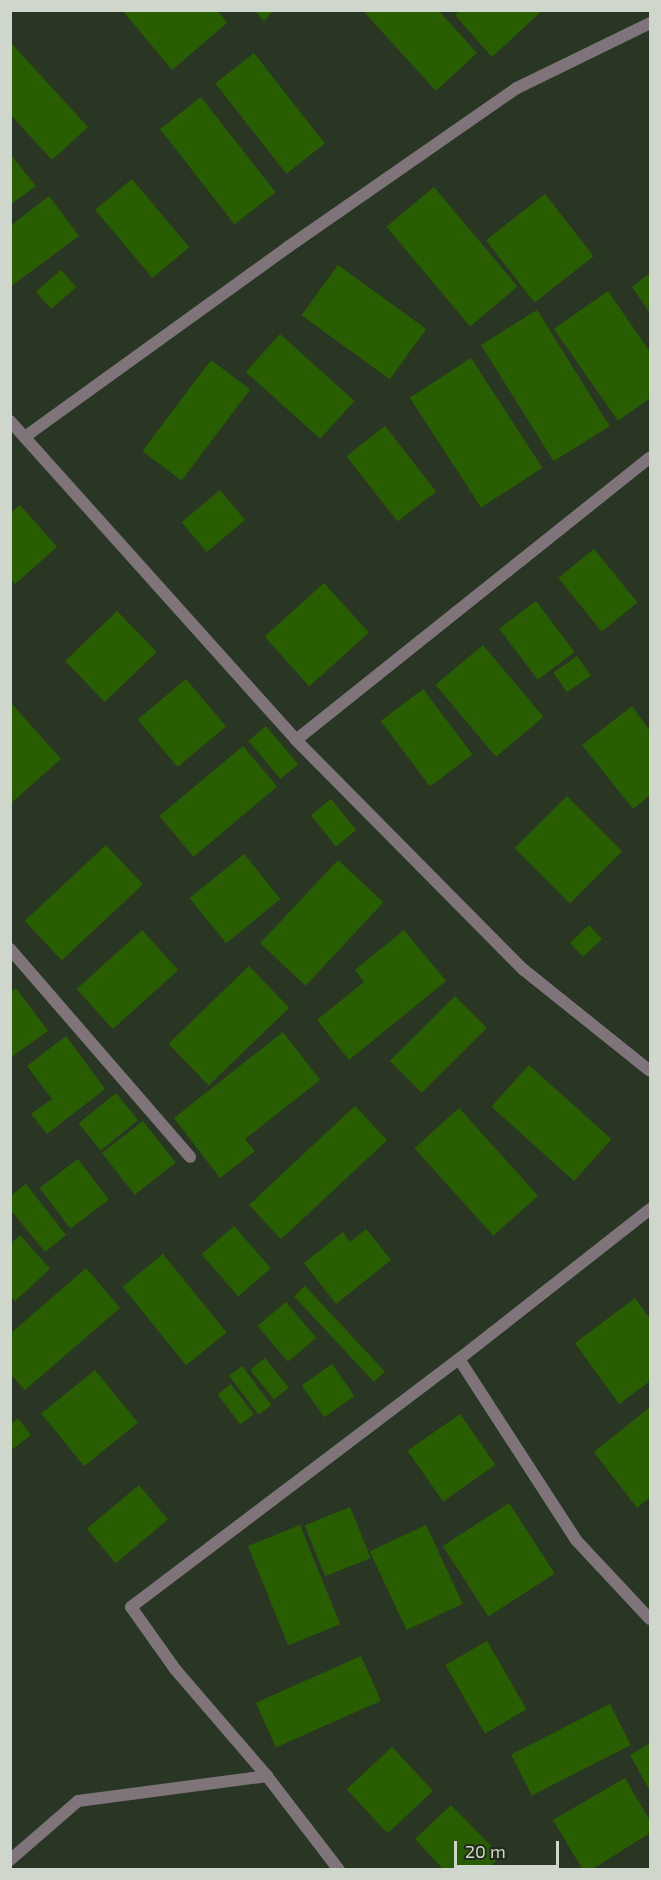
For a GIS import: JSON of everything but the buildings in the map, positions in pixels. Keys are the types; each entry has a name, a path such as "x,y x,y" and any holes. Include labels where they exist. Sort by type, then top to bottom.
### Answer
{"street":[{"path":"26,436 288,247 517,88 651,23"},
{"path":"10,421 26,436 296,740 524,970 651,1071"},
{"path":"296,740 651,457"},
{"path":"10,949 190,1157"},
{"path":"339,1869 267,1776 175,1669 131,1607 459,1359 651,1209"},
{"path":"459,1359 576,1540 651,1619"},
{"path":"10,1860 78,1801 267,1776"}]}
